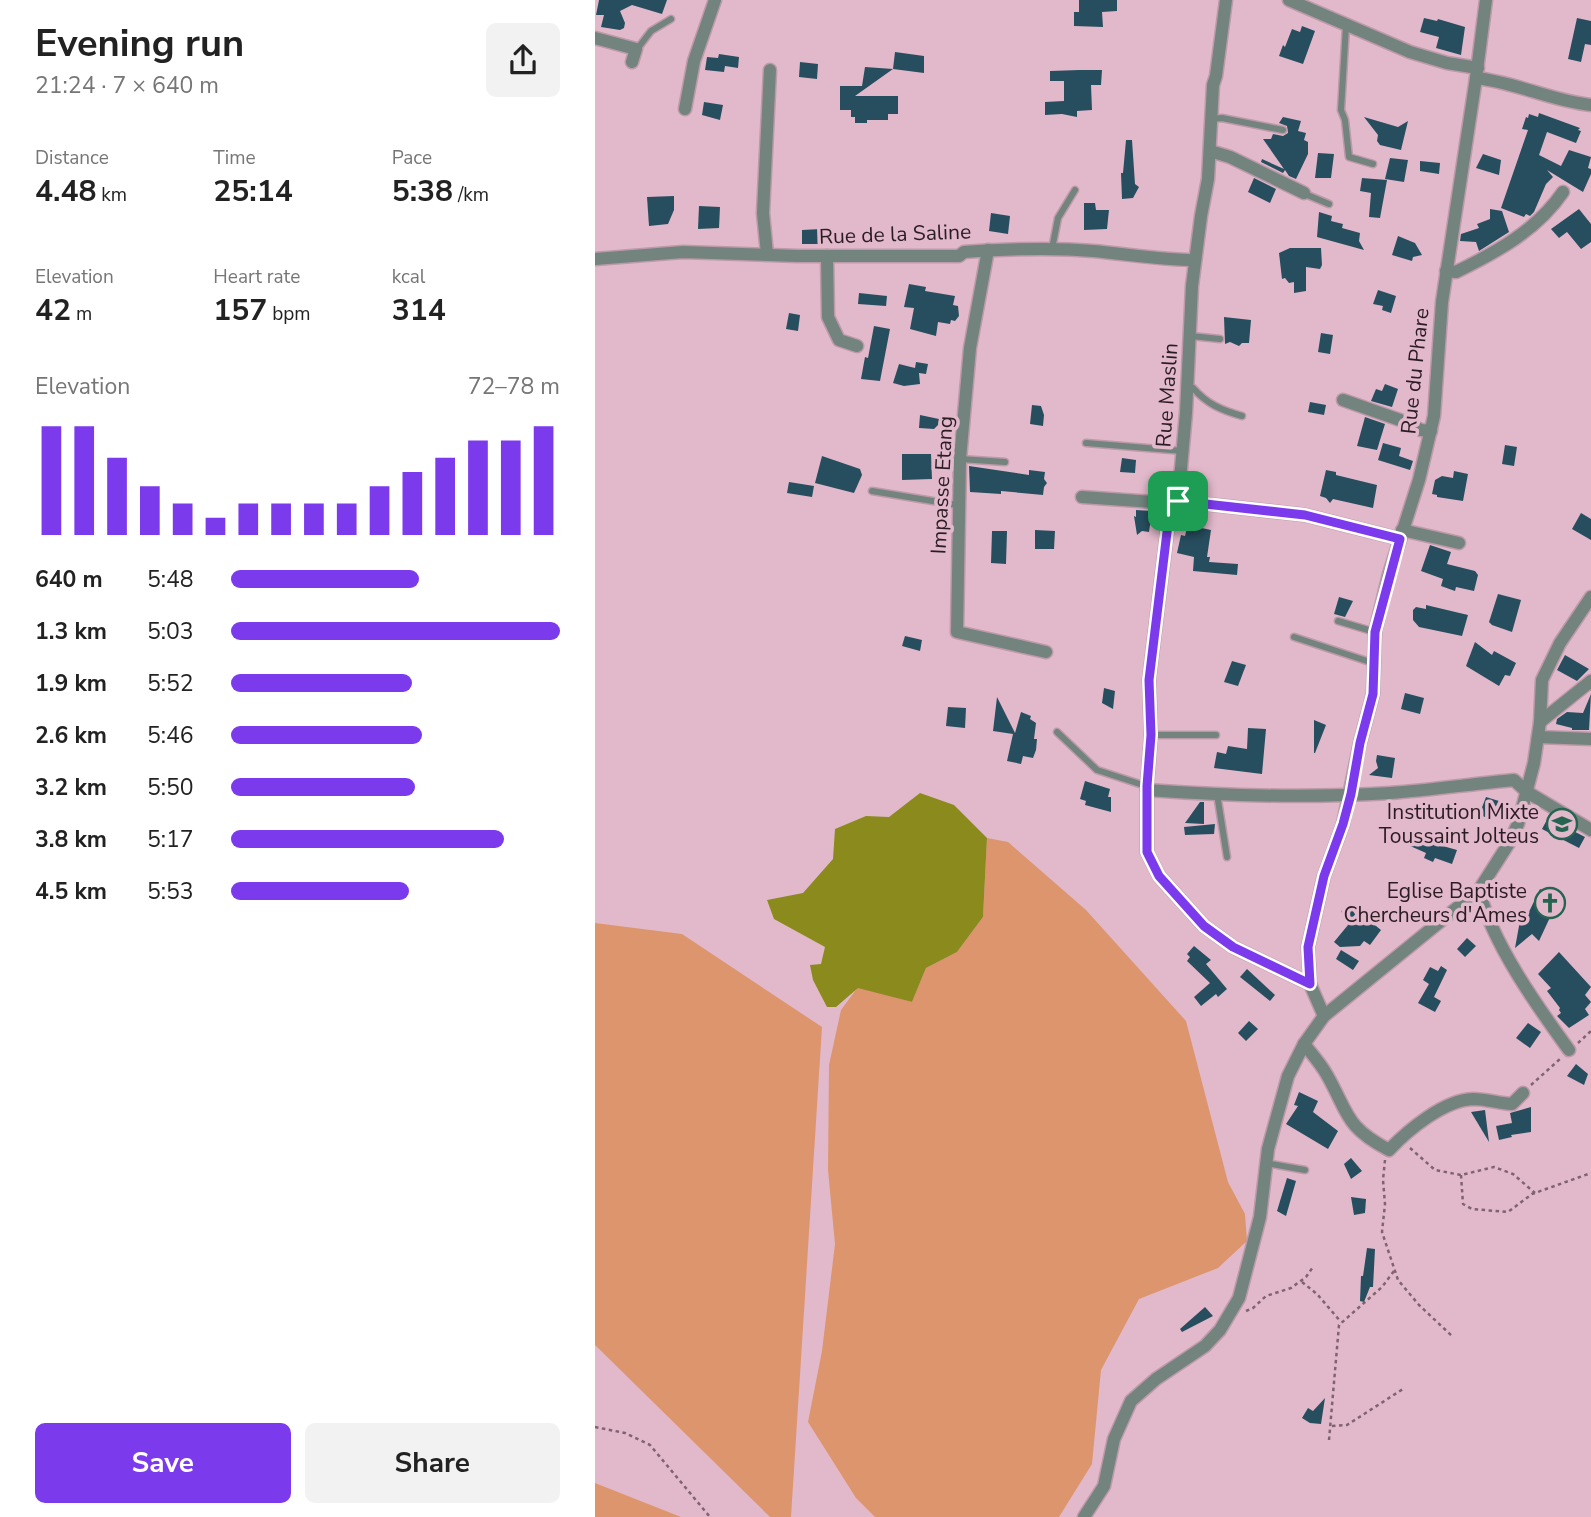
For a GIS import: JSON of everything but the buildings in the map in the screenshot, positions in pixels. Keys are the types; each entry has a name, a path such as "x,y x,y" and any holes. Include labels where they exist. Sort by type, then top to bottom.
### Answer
{"street":[{"path":"685,109 694,61 715,0"},
{"name":"Rue Maslin","path":"1226,0 1213,85 1208,179 1192,286 1182,451 1175,504 1168,524 1149,680 1151,735 1147,788 1147,852 1159,876 1204,926 1233,947 1310,984"},
{"path":"1289,0 1410,52 1551,99 1591,105"},
{"name":"Rue du Phare","path":"1310,984 1308,947 1324,876 1351,794 1360,743 1373,694 1375,632 1401,534 1419,480 1434,416 1442,302 1486,0"},
{"path":"595,38 636,48 632,62"},
{"path":"767,254 764,213 770,70"},
{"path":"1210,151 1230,157 1304,193"},
{"path":"1446,271 1456,272 1510,242 1542,218 1563,192"},
{"name":"Rue de la Saline","path":"595,259 683,252 959,256 964,252 988,250 1052,249 1195,260"},
{"name":"Impasse Etang","path":"988,250 970,348 960,459 957,505 957,632 1046,652"},
{"path":"827,256 828,317 839,340 857,346"},
{"path":"1343,400 1421,430 1431,431"},
{"path":"1082,497 1305,515 1459,543"},
{"path":"1084,1517 1104,1486 1114,1439 1131,1401 1156,1379 1205,1346 1220,1330 1239,1298 1260,1217 1266,1163 1288,1076 1304,1044 1324,1016 1479,890 1509,843 1518,824 1527,792 1538,737 1542,680 1560,643 1591,597"},
{"path":"1540,722 1591,681"},
{"path":"1538,737 1591,740"},
{"path":"1147,788 1217,794 1351,794 1391,793 1514,780 1527,792 1591,830"},
{"path":"1479,890 1483,909 1522,982 1569,1051"},
{"path":"1310,984 1324,1016"},
{"path":"1304,1044 1327,1074 1346,1115 1369,1139 1389,1150 1400,1138 1430,1116 1456,1102 1474,1099 1512,1104 1523,1093"}],"lane":[{"path":"636,48 639,48 651,31 671,19"},
{"path":"1346,26 1341,110 1345,120 1349,157 1373,164"},
{"path":"1211,119 1222,118 1283,130"},
{"path":"1052,249 1058,218 1075,190"},
{"path":"1304,193 1329,204"},
{"path":"1191,336 1220,339"},
{"path":"1187,387 1193,387 1201,397 1218,409 1242,416"},
{"path":"1086,443 1182,451"},
{"path":"960,459 1005,462"},
{"path":"872,491 957,505"},
{"path":"1338,621 1375,632"},
{"path":"1294,637 1375,664"},
{"path":"1057,732 1097,770 1147,788"},
{"path":"1151,735 1216,735"},
{"path":"1217,794 1227,858"},
{"path":"1266,1163 1305,1170"}],"path":[{"path":"1523,1093 1591,1031"},
{"path":"1400,1138 1429,1167 1461,1175 1494,1167 1513,1174 1535,1193"},
{"path":"1389,1150 1383,1180 1385,1204 1382,1233 1398,1280 1419,1305 1452,1336"},
{"path":"1461,1175 1463,1204 1472,1209 1508,1212 1535,1193 1591,1173"},
{"path":"1234,1307 1246,1312 1266,1296 1291,1288 1313,1267"},
{"path":"1329,1440 1339,1325 1382,1287 1395,1270"},
{"path":"1302,1282 1317,1294 1342,1323"},
{"path":"1332,1426 1347,1425 1403,1389"},
{"path":"595,1427 625,1433 650,1445 710,1517"}],"shaded area":[{"path":"920,793 954,805 987,838 983,917 957,952 926,968 912,1002 858,988 836,1007 827,1007 813,980 810,965 821,964 825,947 774,919 767,900 803,893 833,859 835,829 866,816 889,817"},
{"path":"987,838 1008,842 1086,910 1186,1021 1228,1182 1245,1214 1247,1241 1218,1268 1139,1299 1101,1370 1092,1464 1059,1517 875,1517 856,1498 808,1422 822,1351 835,1244 828,1170 829,1065 841,1010 858,987 912,1002 926,968 957,952 983,917"},
{"path":"595,923 682,934 822,1027 791,1517 770,1517 595,1345"},
{"path":"595,1483 681,1517 595,1517"}],"place":[{"name":"Institution Mixte Toussaint Jolteus","path":"1562,824"},
{"name":"Eglise Baptiste Chercheurs d'Ames","path":"1550,903"}],"route":[{"path":"1178,501 1305,515 1400,539 1375,632 1373,694 1360,743 1351,794 1324,876 1308,947 1310,984 1233,947 1204,926 1159,876 1147,852 1147,786 1151,735 1149,680 1168,524 1172,507 1178,501"}]}
